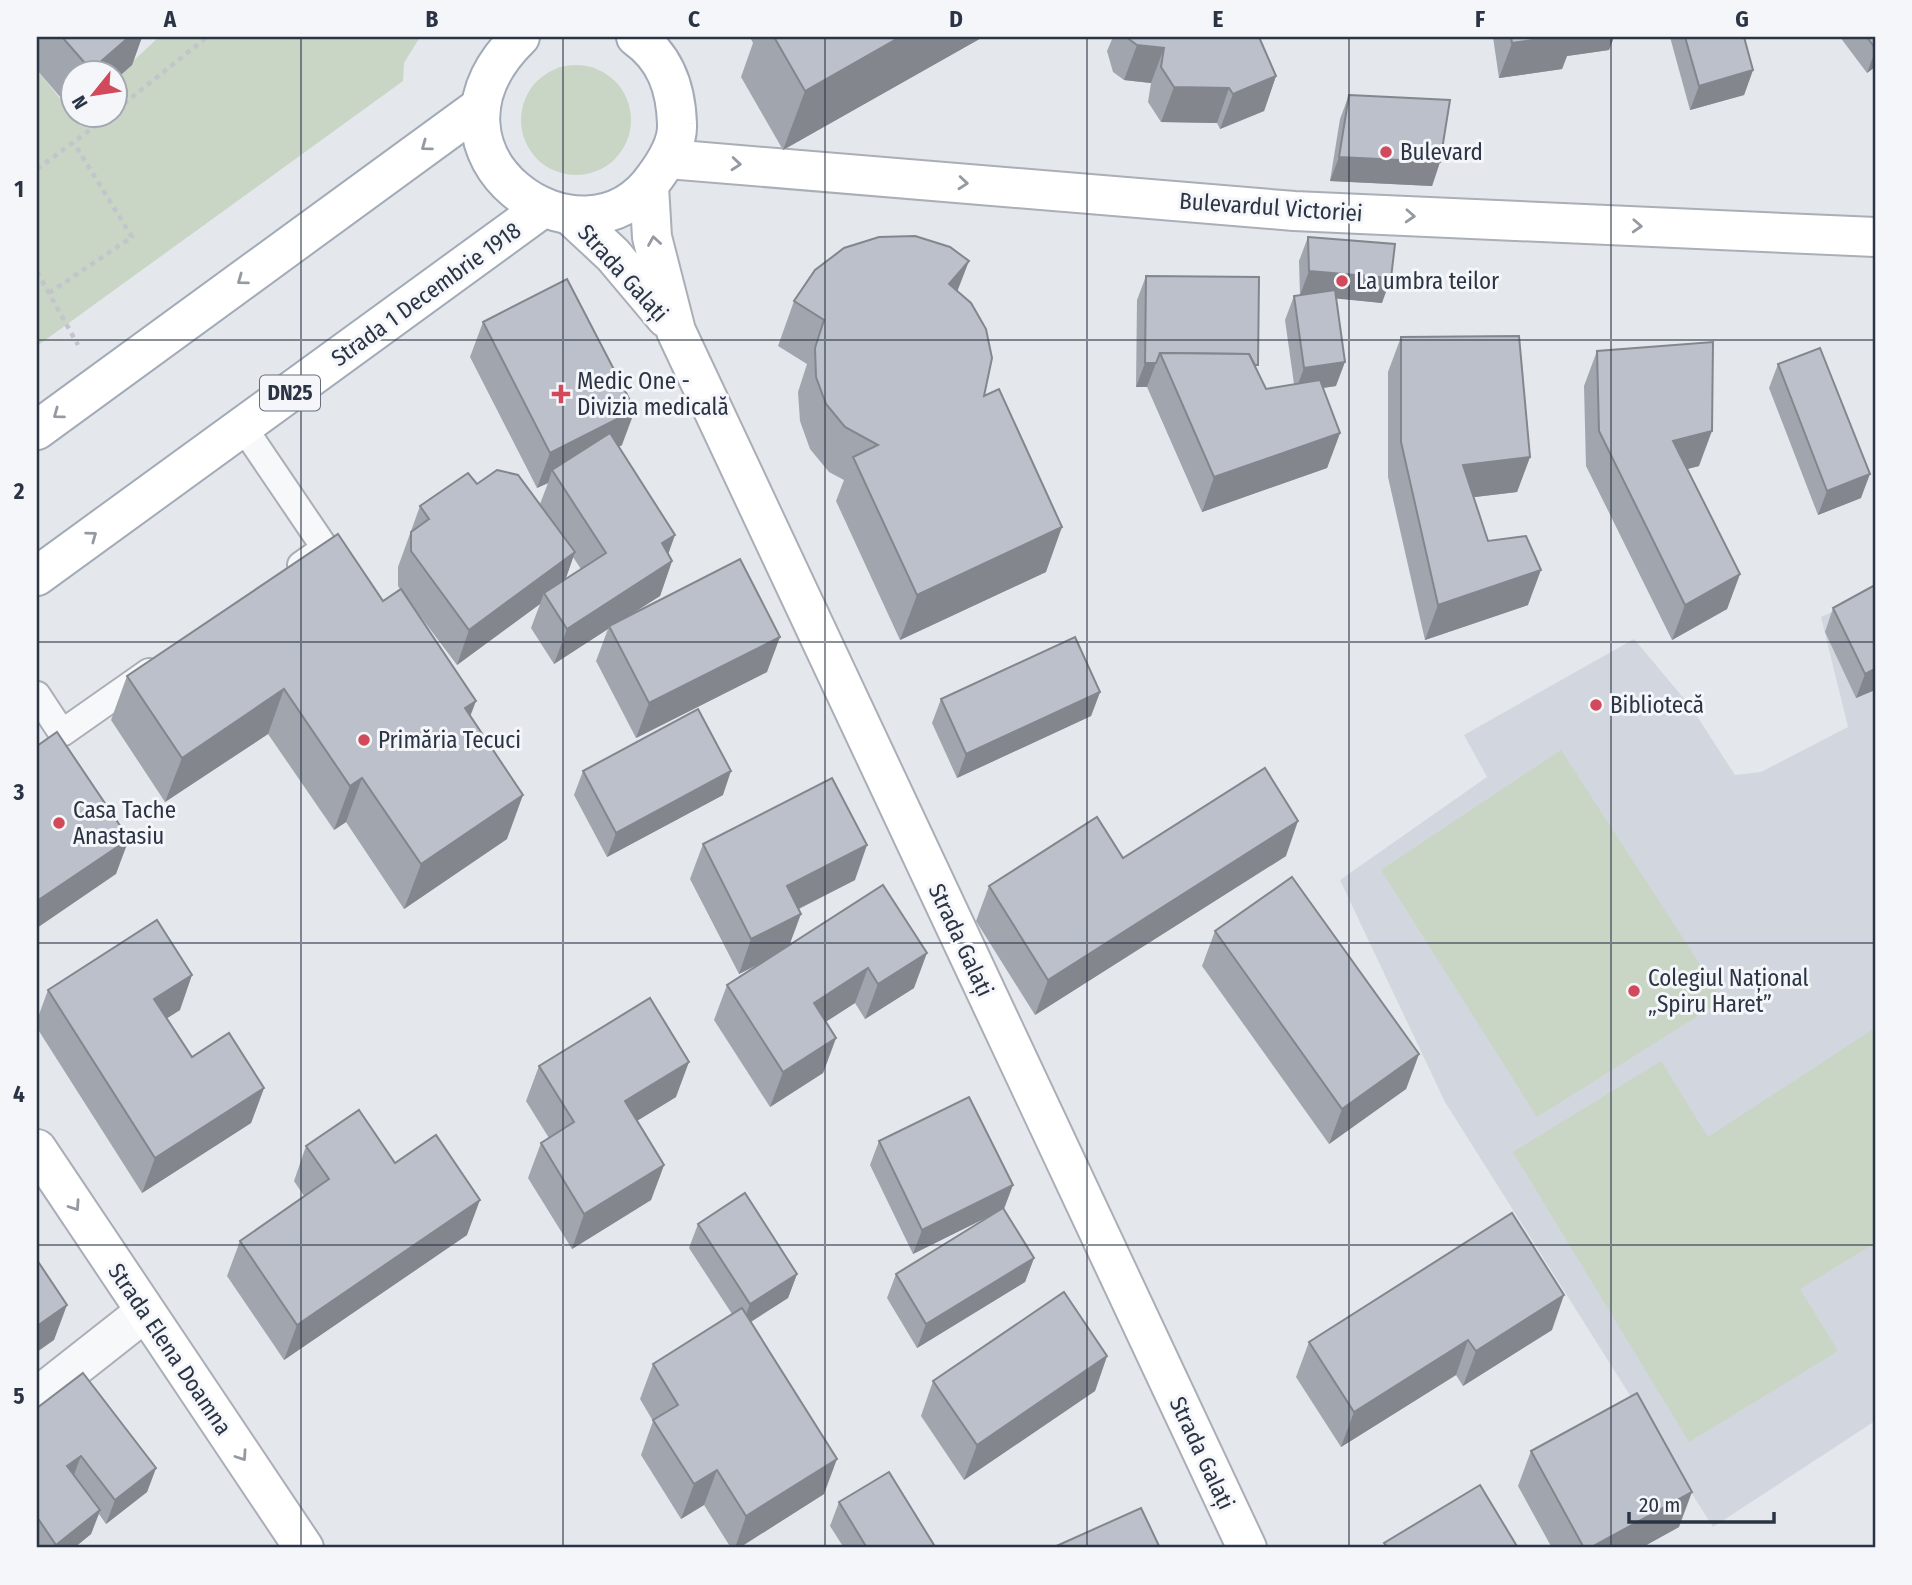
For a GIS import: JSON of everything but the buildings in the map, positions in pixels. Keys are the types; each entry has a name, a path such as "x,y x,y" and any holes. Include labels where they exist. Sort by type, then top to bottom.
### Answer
{"street":[{"path":"37,430 481,106 487,79 500,56 520,37"},
{"name":"Strada Galați","path":"645,40 667,71 677,99 677,129 659,172 652,237 676,331 1247,1548"},
{"name":"Strada Galați","path":"481,106 481,132 489,156 502,178 521,196 556,211 613,255 676,331"},
{"name":"DN25","path":"556,211 596,214 622,205 659,172"},
{"name":"Bulevardul Victoriei","path":"659,172 1294,211 1875,237"},
{"name":"Strada 1 Decembrie 1918","path":"37,576 243,427 556,211"},
{"name":"Strada Elena Doamna","path":"37,1149 304,1548"},
{"path":"37,1397 145,1312"}],"lane":[{"path":"243,427 325,548 279,580"},
{"path":"37,695 62,733 165,661"}],"path":[{"path":"130,99 207,37"},
{"path":"37,169 91,130"},
{"path":"49,293 132,237 75,143"},
{"path":"37,272 100,384"}],"shaded area":[{"name":"Colegiul Național „Spiru Haret”","path":"1875,592 1875,1421 1713,1527 1445,1102 1340,880 1487,777 1464,735 1634,639 1691,707 1735,775 1761,772 1848,727 1821,617"}],"green space":[{"path":"159,37 420,37 404,63 403,81 37,346 37,70 60,99 60,130 130,130 130,64"},
{"path":"576,65 597,69 615,81 627,99 631,120 627,141 615,159 597,171 576,175 555,171 537,159 525,141 521,120 525,99 537,81 555,69"},
{"path":"1561,750 1723,1000 1537,1117 1381,870"},
{"path":"1875,1028 1875,1243 1800,1289 1838,1351 1689,1442 1513,1152 1661,1061 1708,1137"}],"place":[{"name":"Bulevard","path":"1386,152"},
{"name":"La umbra teilor","path":"1342,281"},
{"name":"Medic One - Divizia medicală","path":"561,394"},
{"name":"Bibliotecă","path":"1596,705"},
{"name":"Primăria Tecuci","path":"364,740"},
{"name":"Casa Tache Anastasiu","path":"59,823"},
{"name":"Colegiul Național „Spiru Haret”","path":"1634,991"}]}
